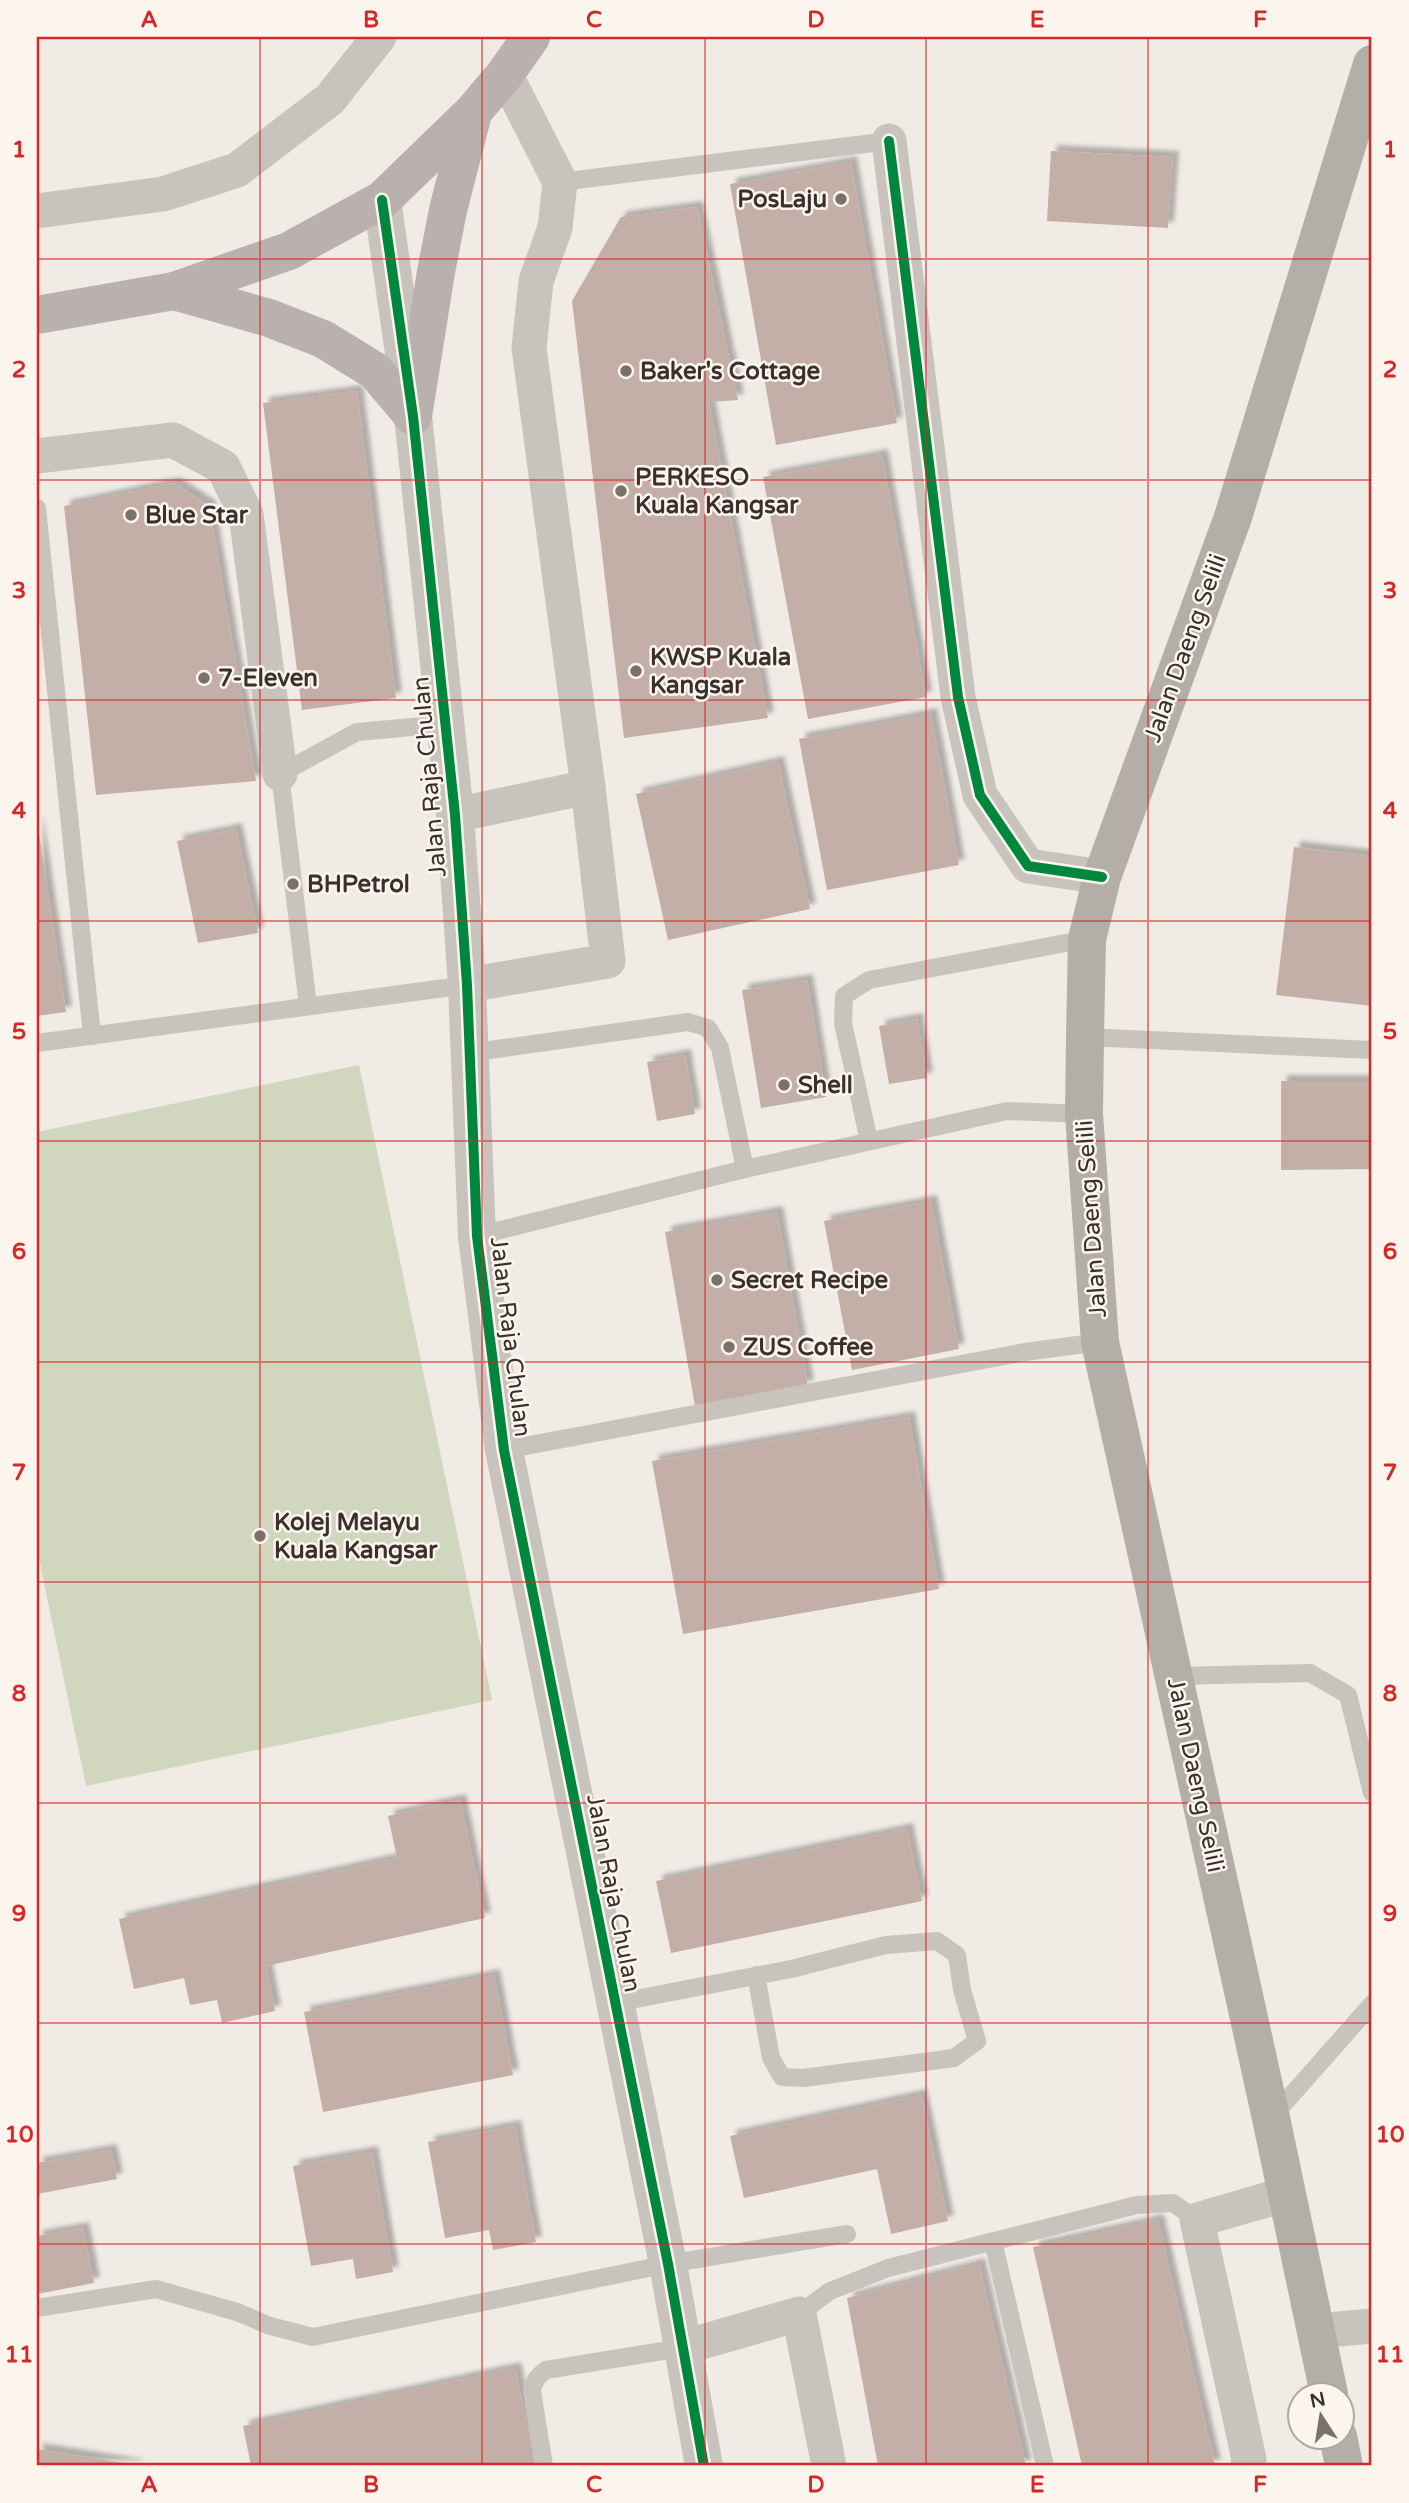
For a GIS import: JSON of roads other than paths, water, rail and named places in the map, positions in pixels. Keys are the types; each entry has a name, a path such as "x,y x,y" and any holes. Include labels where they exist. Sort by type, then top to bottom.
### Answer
{"highway":[{"name":"Jalan Daeng Selili","path":"1326,2380 1175,1676 1100,1342 1084,1114 1084,1037 1087,939 1102,877 1233,517 1367,103 1372,64"}],"main road":[{"path":"37,315 174,291 289,251 382,200 473,112 531,37"},
{"path":"414,416 440,247 473,112"},
{"path":"174,291 268,318 323,339 376,371 414,416"}],"street":[{"path":"37,211 163,194 237,170 330,100 379,37"},
{"path":"467,985 608,961 588,787 529,348 537,281 555,228 560,183 505,74"},
{"path":"889,141 958,697 980,795 1028,866 1102,877"},
{"name":"Jalan Raja Chulan","path":"382,200 414,416 455,815 467,985 477,1236 504,1450 668,2264 704,2466"},
{"path":"37,457 173,440 223,467 246,514 280,774"},
{"path":"455,815 588,787"},
{"path":"1248,2466 1249,2459 1197,2220 1287,2194"},
{"path":"681,2348 799,2314 829,2466"},
{"path":"1316,2331 1372,2326"}],"lane":[{"path":"560,183 889,141"},
{"path":"37,508 92,1035"},
{"path":"307,1006 280,774 357,732 446,724"},
{"path":"869,1141 843,1023 844,996 869,980 1087,939"},
{"path":"37,1043 467,985"},
{"path":"469,1053 688,1021 708,1028 720,1048 745,1169"},
{"path":"1084,1037 1372,1050"},
{"path":"477,1236 745,1169 1007,1111 1084,1114"},
{"path":"504,1450 1025,1352 1100,1342"},
{"path":"1175,1676 1310,1673 1349,1695 1372,1793"},
{"path":"615,2003 756,1975 886,1945 937,1941 957,1955 962,1990 977,2041 954,2058 803,2078 782,2077 771,2058 756,1975"},
{"path":"1271,2118 1372,2004"},
{"path":"799,2314 830,2291 888,2268 1137,2205 1173,2203 1197,2220"},
{"path":"37,2308 156,2290 237,2312 270,2326 313,2337 668,2264 847,2234"},
{"path":"993,2241 1045,2466"},
{"path":"544,2466 532,2391 533,2382 539,2375 546,2370 681,2348"}],"place":[{"name":"PosLaju","path":"841,199"},
{"name":"Baker's Cottage","path":"626,371"},
{"name":"PERKESO Kuala Kangsar","path":"621,491"},
{"name":"Blue Star","path":"131,515"},
{"name":"KWSP Kuala Kangsar","path":"636,671"},
{"name":"7-Eleven","path":"204,678"},
{"name":"BHPetrol","path":"293,884"},
{"name":"Shell","path":"784,1085"},
{"name":"Secret Recipe","path":"717,1280"},
{"name":"ZUS Coffee","path":"729,1347"},
{"name":"Kolej Melayu Kuala Kangsar","path":"260,1536"}]}
